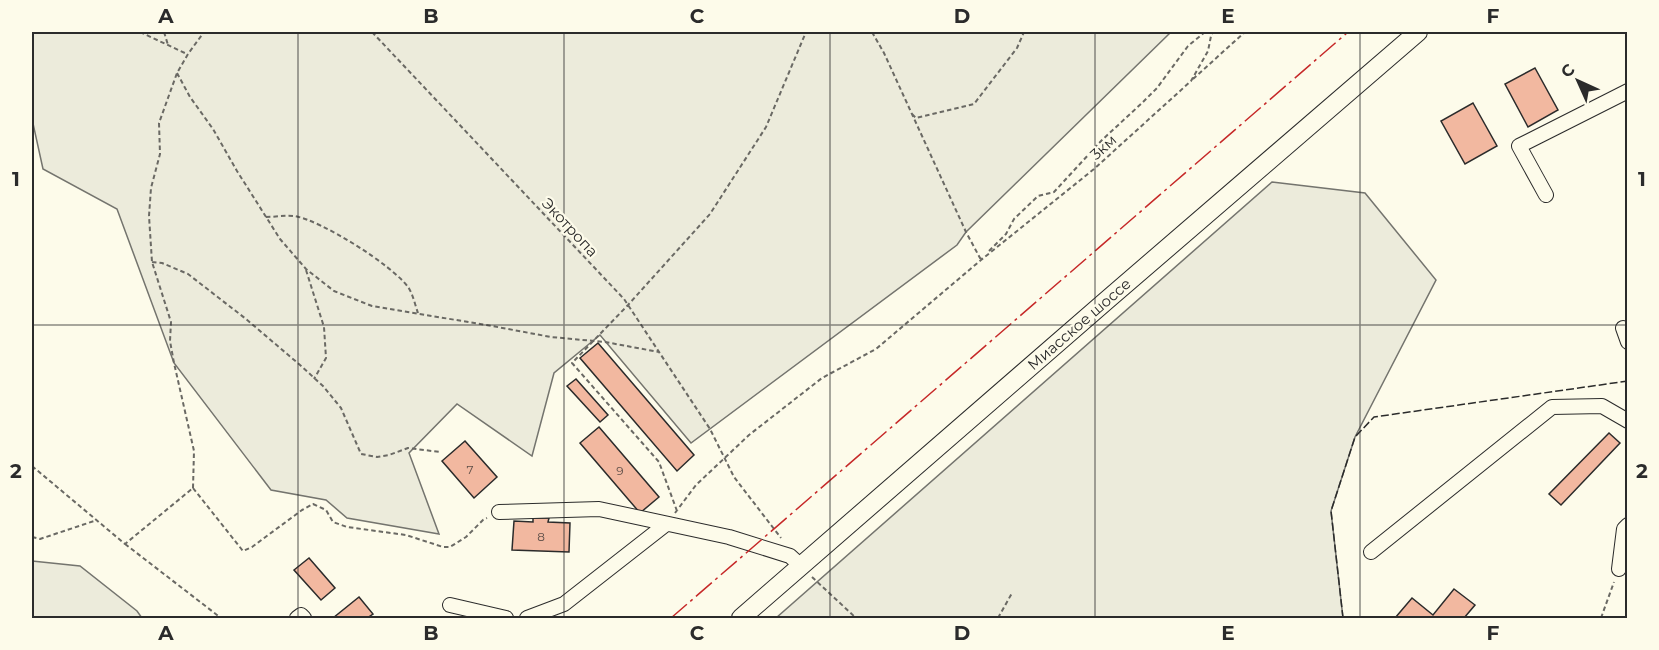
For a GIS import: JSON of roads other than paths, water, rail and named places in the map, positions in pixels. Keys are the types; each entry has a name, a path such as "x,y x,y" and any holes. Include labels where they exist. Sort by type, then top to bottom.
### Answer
{"main road":[{"name":"Миасское шоссе","path":"741,618 796,561 1098,308 1418,32"}],"street":[{"path":"1546,195 1519,146 1628,91"},
{"path":"1371,552 1552,406 1602,406 1628,421"},
{"path":"499,512 599,509 729,537 796,561"},
{"path":"527,618 564,604 665,525"},
{"path":"1619,569 1624,530 1628,525"},
{"path":"450,605 506,618"},
{"path":"297,618 301,615 304,618"}]}
